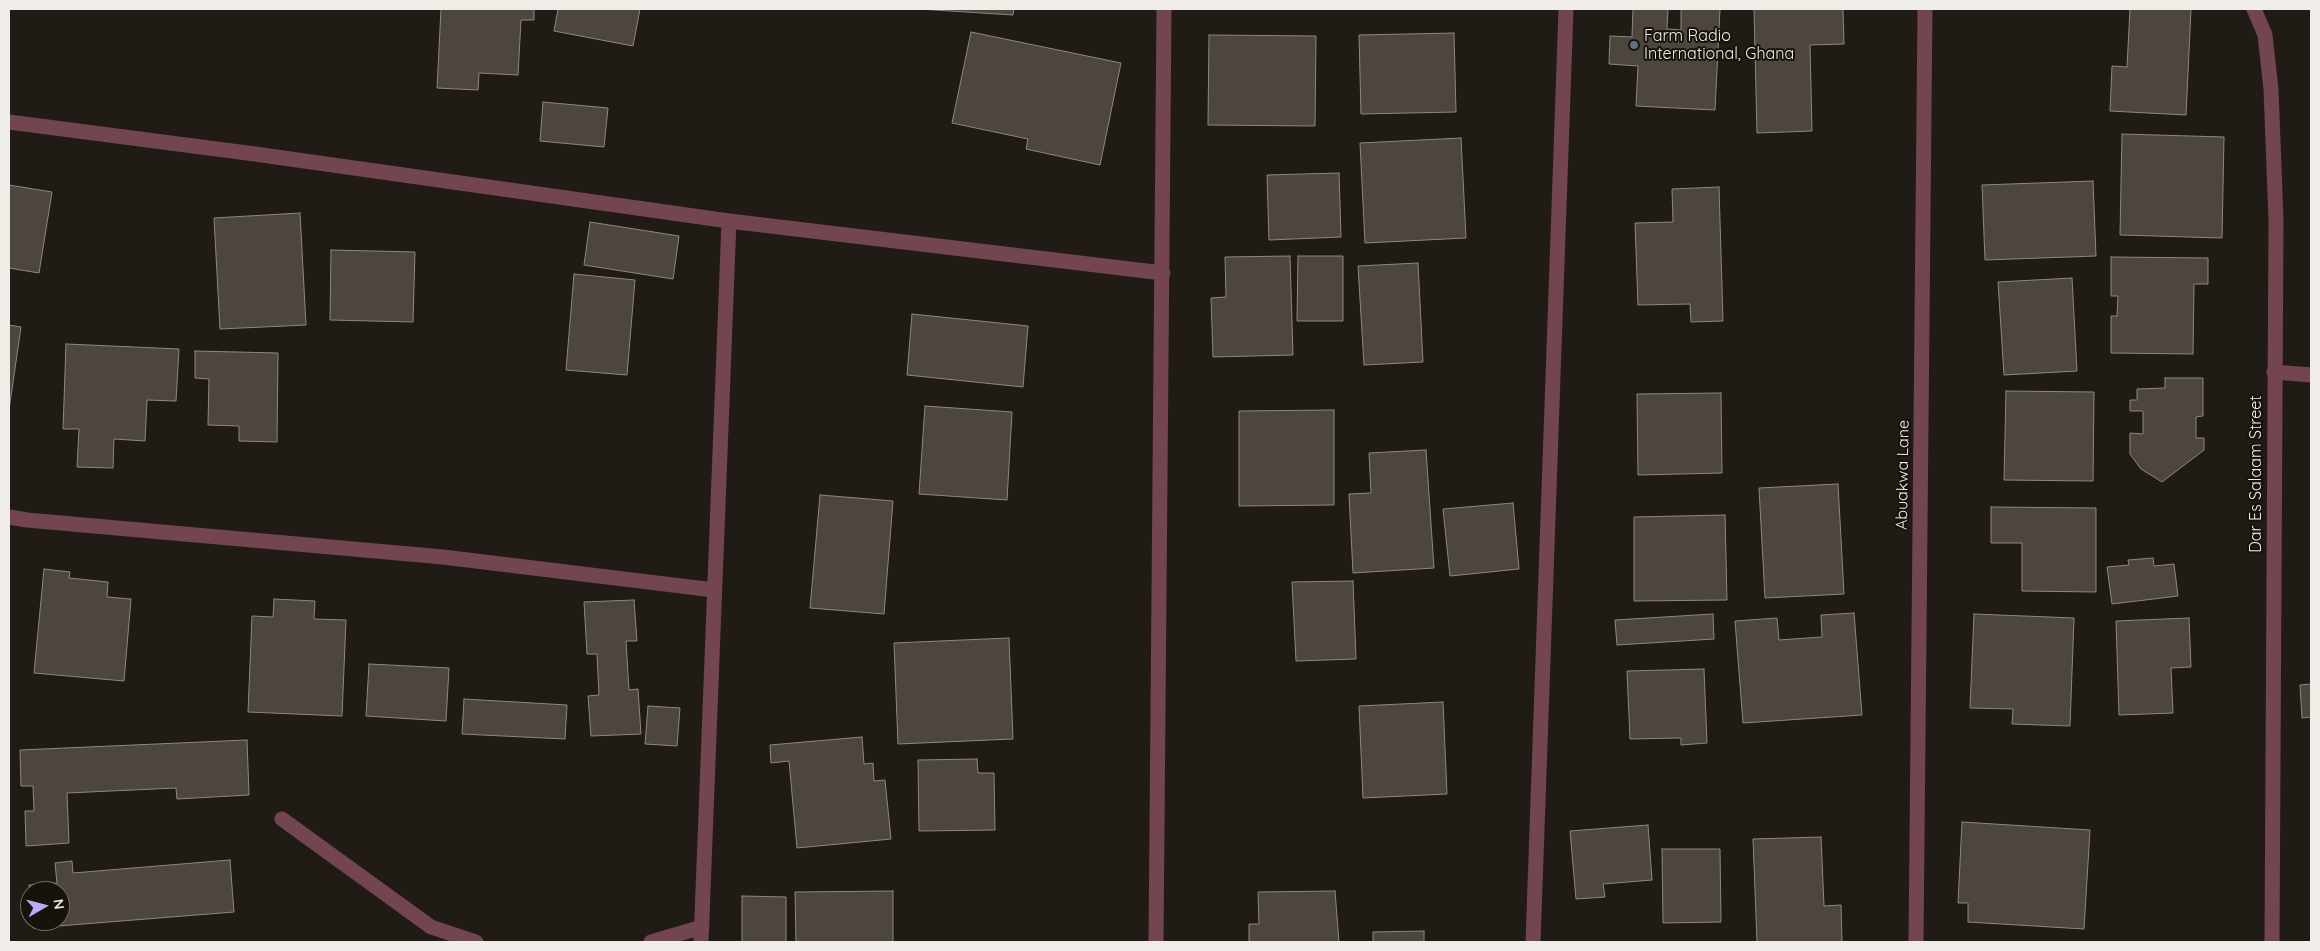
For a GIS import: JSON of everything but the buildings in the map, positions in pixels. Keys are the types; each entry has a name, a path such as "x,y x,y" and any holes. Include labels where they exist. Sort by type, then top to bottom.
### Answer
{"street":[{"path":"1156,942 1164,9"},
{"path":"1533,942 1566,9"},
{"name":"Abuakwa Lane","path":"1916,942 1925,9"},
{"name":"Dar Es Salaam Street","path":"2254,9 2265,35 2271,89 2276,220 2272,942"},
{"path":"9,122 255,154 729,221 1163,272"},
{"path":"651,942 702,935 729,221"},
{"path":"2274,372 2311,375"},
{"path":"9,517 443,557 714,590"},
{"path":"282,819 431,927 476,942"}],"place":[{"name":"Farm Radio International, Ghana","path":"1634,45"}]}
